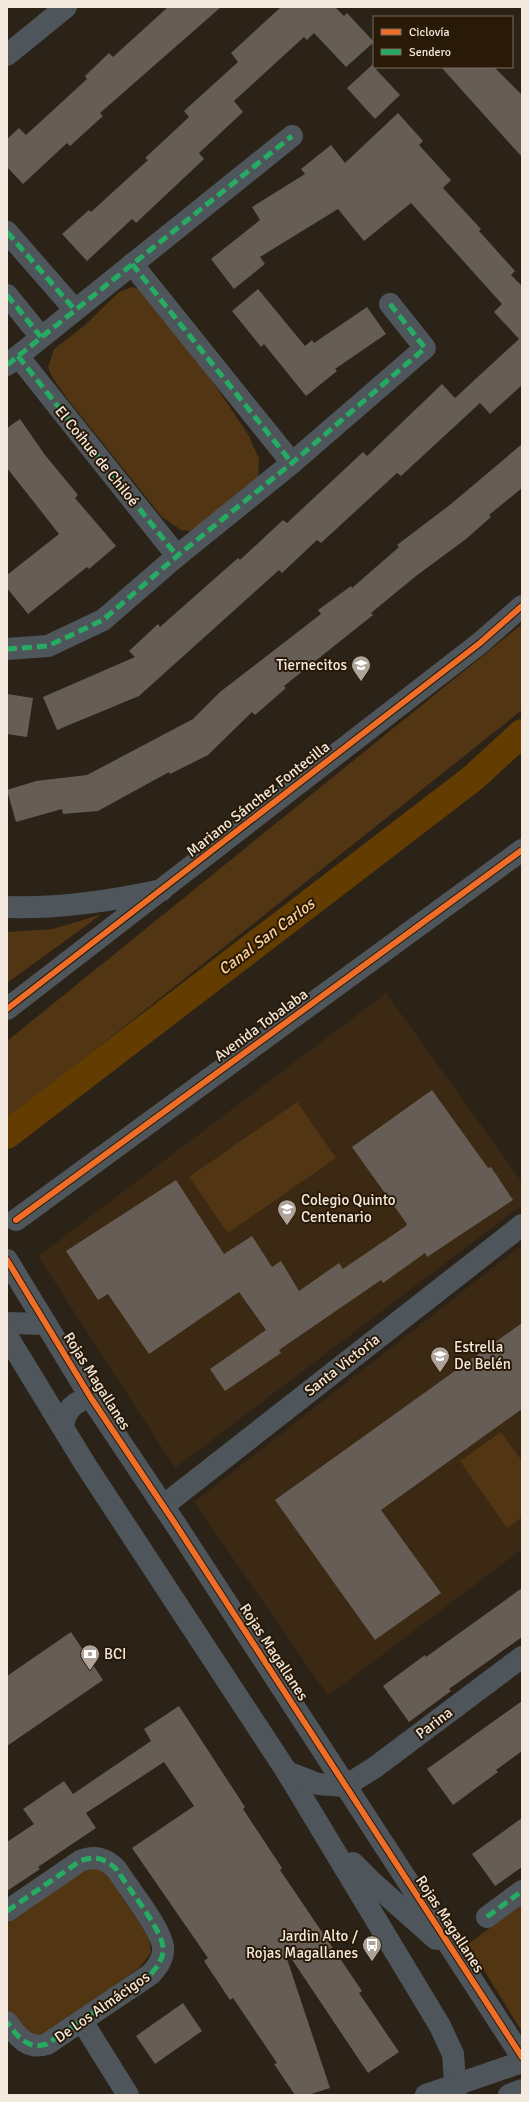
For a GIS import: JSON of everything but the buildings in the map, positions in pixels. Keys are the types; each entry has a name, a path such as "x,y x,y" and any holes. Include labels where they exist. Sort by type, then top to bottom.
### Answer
{"street":[{"path":"7,55 66,7"},
{"name":"El Coihue de Chiloé","path":"177,556 12,361 292,136"},
{"path":"7,232 75,310"},
{"path":"132,264 292,463"},
{"path":"7,295 42,337"},
{"path":"7,649 48,646 103,620 177,556 292,463 425,348 390,304"},
{"name":"Mariano Sánchez Fontecilla","path":"7,1009 480,643 522,606"},
{"name":"Avenida Tobalaba","path":"16,1220 522,850"},
{"path":"7,908 93,903 162,890"},
{"name":"Santa Victoria","path":"163,1506 522,1225"},
{"name":"Rojas Magallanes","path":"7,1260 91,1398 522,2056"},
{"path":"7,1323 46,1324"},
{"name":"Rojas Magallanes","path":"7,1336 170,1595 191,1623 287,1772 448,2040 453,2054 456,2090"},
{"path":"63,1427 64,1416 71,1407 80,1400 91,1398"},
{"name":"Parina","path":"345,1786 374,1768 522,1657"},
{"path":"287,1772 318,1784 345,1786"},
{"name":"Rojas Magallanes","path":"322,1829 372,1882 456,1957"},
{"name":"De Los Almácigos","path":"7,1911 74,1865 86,1859 92,1858 105,1861 112,1865 121,1877 159,1934 164,1948 160,1962 151,1974 54,2040 40,2046 24,2043 7,2022"},
{"path":"487,1917 522,1892"},
{"path":"82,2021 128,2095"},
{"path":"426,2095 456,2090 522,2062"},
{"path":"509,2095 522,2090"}],"shaded area":[{"path":"132,287 147,291 162,307 248,434 259,459 258,479 196,532 181,530 162,517 66,397 52,377 48,367 54,349 84,326 119,292"},
{"path":"522,624 522,710 7,1120 7,1041"},
{"path":"102,914 7,983 7,932 53,929"},
{"name":"Colegio Quinto Centenario","path":"386,993 522,1182 522,1205 175,1468 38,1256"},
{"path":"297,1102 336,1158 228,1233 189,1177"},
{"name":"Estrella De Belén","path":"522,1245 522,1549 328,1696 194,1502"},
{"path":"501,1432 522,1461 522,1517 507,1528 460,1461"},
{"path":"97,1868 106,1873 149,1937 151,1953 139,1968 48,2032 35,2035 20,2027 7,2008 7,1924 82,1870"},
{"path":"522,1904 522,2032 468,1944"}],"waterway":[{"name":"Canal San Carlos","path":"7,1135 473,778 522,733"}],"marked path":[{"path":"7,365 292,136"},
{"path":"7,232 75,310"},
{"path":"132,264 292,463"},
{"path":"7,295 41,337"},
{"path":"7,649 48,646 103,620 177,556 292,463 425,348 390,304"},
{"path":"18,356 177,556"},
{"path":"7,1911 80,1861 96,1858 109,1863 117,1870 157,1929 163,1947 163,1955 160,1962 151,1974 47,2044 28,2044 15,2033 7,2022"},
{"path":"487,1917 522,1891"}],"cycle path":[{"path":"7,1009 480,643 522,606"},
{"path":"16,1220 522,850"},
{"path":"7,1260 91,1398 176,1525 522,2057"}],"place":[{"name":"Tiernecitos","path":"361,682"},
{"name":"Colegio Quinto Centenario","path":"287,1226"},
{"name":"Estrella De Belén","path":"440,1373"},
{"name":"BCI","path":"90,1671"},
{"name":"Jardin Alto / Rojas Magallanes","path":"372,1962"}]}
